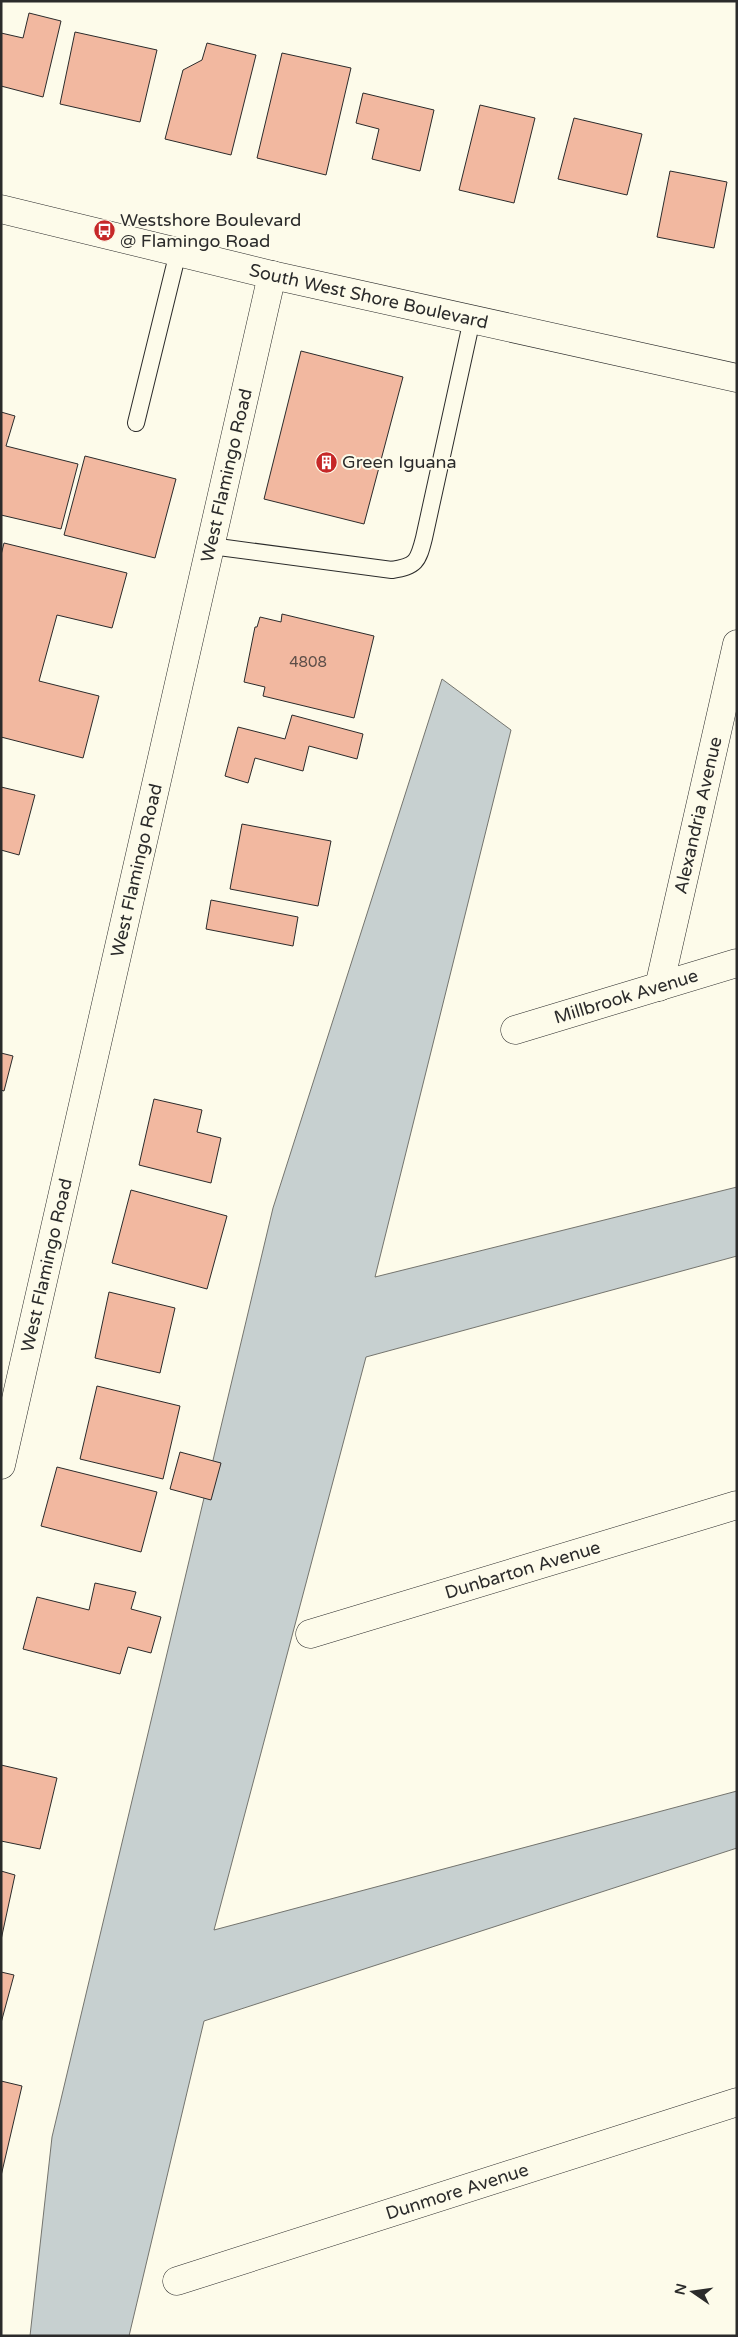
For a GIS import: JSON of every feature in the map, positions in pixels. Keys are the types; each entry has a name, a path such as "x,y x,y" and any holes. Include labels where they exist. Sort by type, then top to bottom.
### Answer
{"street":[{"name":"South West Shore Boulevard","path":"1,209 272,275 737,378"},
{"name":"West Flamingo Road","path":"1,1465 272,275"},
{"name":"Alexandria Avenue","path":"659,987 737,644"},
{"name":"Millbrook Avenue","path":"515,1030 737,963"},
{"name":"Dunbarton Avenue","path":"310,1634 737,1505"},
{"name":"Dunmore Avenue","path":"177,2281 737,2102"}],"lane":[{"path":"136,423 178,252"},
{"path":"210,546 392,570 412,566 419,557 424,538 472,319"}],"shaded area":[{"path":"442,679 511,730 375,1277 737,1187 737,1256 366,1357 214,1930 737,1791 737,1848 204,2021 129,2336 30,2336 52,2137 273,1208"}],"building":[{"path":"29,13 61,21 43,97 1,86 1,33 23,38"},
{"path":"75,32 157,50 140,122 60,104"},
{"path":"207,43 256,55 231,155 165,139 183,70 202,60"},
{"path":"282,53 351,68 326,175 257,158"},
{"path":"363,93 434,110 420,171 372,159 379,129 356,123"},
{"path":"480,105 535,118 514,203 459,190"},
{"path":"574,118 642,134 627,195 558,179"},
{"path":"670,171 727,182 714,248 657,237"},
{"name":"Green Iguana","path":"301,351 403,377 364,524 264,499"},
{"path":"1,412 15,416 6,446 78,464 61,529 1,515"},
{"path":"85,456 176,479 155,558 64,535"},
{"path":"4,543 127,573 112,628 57,615 39,681 99,696 83,758 1,737 1,555"},
{"path":"282,614 374,636 354,718 263,696 265,687 244,682 255,627 257,627 260,617 281,622"},
{"path":"292,715 363,734 357,759 309,746 303,771 255,758 248,783 225,776 238,727 285,739"},
{"path":"1,787 35,795 19,855 1,850"},
{"path":"242,824 331,841 318,906 230,889"},
{"path":"211,900 298,917 293,946 206,929"},
{"path":"1,1053 13,1056 4,1091 1,1090"},
{"path":"154,1099 202,1110 197,1132 221,1138 211,1183 139,1165"},
{"path":"131,1190 227,1216 207,1289 112,1263"},
{"path":"109,1292 175,1308 160,1373 95,1358"},
{"path":"97,1386 180,1406 163,1479 80,1459"},
{"path":"180,1452 221,1463 211,1500 170,1489"},
{"path":"57,1467 157,1492 141,1552 41,1526"},
{"path":"95,1583 136,1592 131,1609 161,1617 151,1653 128,1647 120,1674 23,1649 37,1597 89,1610"},
{"path":"1,1765 57,1778 40,1849 1,1841"},
{"path":"1,1871 15,1875 1,1940"},
{"path":"1,1972 14,1975 1,2023"},
{"path":"1,2081 22,2086 1,2176"}],"place":[{"name":"Westshore Boulevard @ Flamingo Road","path":"104,230"},
{"name":"Green Iguana","path":"326,462"}]}
